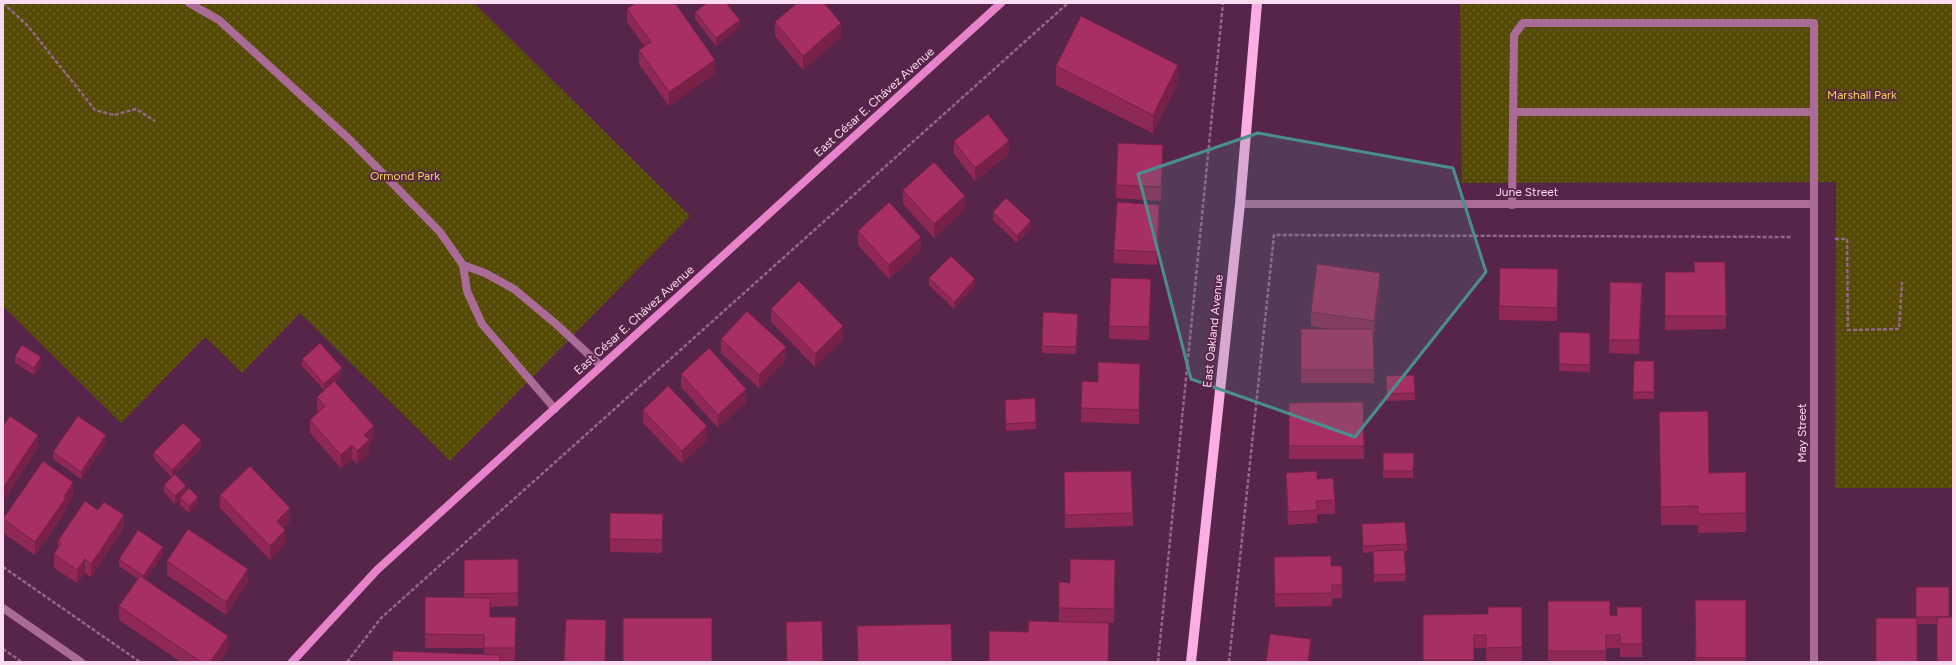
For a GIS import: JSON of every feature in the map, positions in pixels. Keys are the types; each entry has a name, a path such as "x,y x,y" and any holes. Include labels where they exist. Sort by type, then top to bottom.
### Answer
{"main road":[{"name":"East Oakland Avenue","path":"1191,662 1240,204 1257,3"}],"street":[{"path":"190,3 219,20 349,139 440,232 463,265 467,291 482,324 555,409"},
{"name":"East César E. Chávez Avenue","path":"292,662 377,570 1001,3"},
{"name":"May Street","path":"1513,112 1514,35 1523,23 1814,23 1814,662"},
{"path":"1512,205 1513,112 1814,112"},
{"name":"June Street","path":"1240,204 1814,204"},
{"path":"463,265 485,273 514,289 556,324 601,366"},
{"path":"3,608 81,662"}],"path":[{"path":"347,662 381,618 1068,3"},
{"path":"1158,662 1223,3"},
{"path":"3,4 27,25 94,110 114,114 136,109 155,121"},
{"path":"1229,662 1274,235 1794,237 1848,239 1848,330 1899,329 1902,282"},
{"path":"3,568 140,662"},
{"path":"3,649 22,662"}],"highlighted area":[{"path":"1258,133 1453,168 1486,272 1355,437 1191,379 1138,174"}],"green space":[{"name":"Ormond Park","path":"3,3 474,3 690,216 450,461 300,313 242,373 205,337 121,423 3,306"},
{"name":"Marshall Park","path":"1460,3 1953,3 1953,488 1835,488 1836,182 1462,183"}],"building":[{"path":"635,3 675,3 715,60 669,92 639,50 651,42 627,9"},
{"path":"707,3 726,3 740,20 716,38 695,12"},
{"path":"797,3 824,3 841,23 803,56 775,22"},
{"path":"1081,16 1178,65 1153,115 1056,66"},
{"path":"988,114 1009,141 975,168 954,141"},
{"path":"1118,143 1163,145 1161,187 1116,185"},
{"path":"934,162 965,196 934,224 903,190"},
{"path":"1006,198 1031,221 1017,236 993,212"},
{"path":"889,202 921,237 889,265 858,231"},
{"path":"1117,202 1159,205 1157,252 1114,250"},
{"path":"951,256 975,279 954,302 929,278"},
{"path":"1694,262 1725,262 1726,316 1665,316 1665,272 1695,272"},
{"path":"1317,264 1380,273 1374,321 1311,312"},
{"path":"1500,268 1558,269 1557,308 1499,306"},
{"path":"1111,278 1151,279 1149,327 1109,326"},
{"path":"799,281 843,326 815,354 771,309"},
{"path":"1610,282 1642,283 1639,340 1609,340"},
{"path":"747,311 786,347 759,375 721,339"},
{"path":"1043,312 1078,314 1076,347 1042,346"},
{"path":"1301,329 1373,329 1374,370 1301,370"},
{"path":"1559,332 1590,333 1590,365 1559,364"},
{"path":"320,343 342,368 324,384 302,359"},
{"path":"22,345 41,357 34,368 15,356"},
{"path":"709,348 746,389 718,415 681,374"},
{"path":"1634,361 1654,361 1654,392 1633,392"},
{"path":"1098,362 1140,364 1139,410 1081,408 1082,381 1098,382"},
{"path":"1414,375 1415,393 1387,394 1386,376"},
{"path":"334,381 374,426 364,435 369,440 357,451 352,445 341,455 310,420 325,406 317,397"},
{"path":"668,386 707,426 682,451 643,410"},
{"path":"1035,398 1036,422 1006,424 1005,400"},
{"path":"1363,402 1364,446 1289,446 1289,403"},
{"path":"1708,411 1709,473 1746,472 1746,513 1698,514 1698,506 1661,507 1659,412"},
{"path":"10,416 38,435 3,488 3,426"},
{"path":"78,416 106,435 81,472 53,452"},
{"path":"183,423 201,440 172,470 154,452"},
{"path":"1383,453 1414,453 1413,471 1383,471"},
{"path":"43,461 73,482 64,497 66,498 35,542 3,519"},
{"path":"250,466 290,508 277,521 285,530 270,546 220,495"},
{"path":"1131,471 1133,513 1065,515 1064,472"},
{"path":"1317,471 1317,479 1333,478 1335,500 1316,501 1317,510 1288,512 1286,473"},
{"path":"175,474 186,486 175,496 164,485"},
{"path":"189,488 198,497 189,506 180,498"},
{"path":"85,501 98,510 104,502 124,515 91,564 85,559 77,570 54,554 61,543 58,541"},
{"path":"610,513 663,514 662,540 610,539"},
{"path":"1405,522 1407,544 1363,546 1362,524"},
{"path":"188,529 248,569 226,602 167,561"},
{"path":"138,530 163,547 143,576 119,559"},
{"path":"1404,550 1406,574 1374,575 1373,551"},
{"path":"1331,556 1331,566 1342,566 1342,585 1332,585 1332,593 1275,594 1274,557"},
{"path":"518,559 518,593 464,594 464,560"},
{"path":"1070,559 1115,560 1114,609 1059,608 1059,582 1070,583"},
{"path":"140,576 228,636 210,662 201,662 119,606"},
{"path":"1916,587 1949,587 1949,617 1916,617"},
{"path":"425,597 490,598 490,617 516,617 515,648 484,648 484,635 425,634"},
{"path":"1695,600 1746,600 1746,658 1696,658"},
{"path":"1548,601 1610,601 1610,615 1617,616 1617,607 1642,607 1642,644 1620,644 1620,635 1606,635 1606,651 1548,651"},
{"path":"1488,607 1522,607 1522,647 1486,648 1486,635 1474,635 1474,660 1423,660 1423,615 1488,614"},
{"path":"1937,617 1953,617 1953,662 1937,662"},
{"path":"623,618 712,618 712,662 623,662"},
{"path":"1876,618 1917,618 1917,662 1876,662"},
{"path":"566,619 606,620 605,662 564,662"},
{"path":"822,621 823,662 787,662 786,622"},
{"path":"1029,621 1109,623 1108,662 989,662 989,631 1028,632"},
{"path":"951,624 952,662 858,662 857,626"},
{"path":"1270,634 1311,639 1308,662 1266,662"},
{"path":"393,651 500,655 500,662 392,662"}]}
